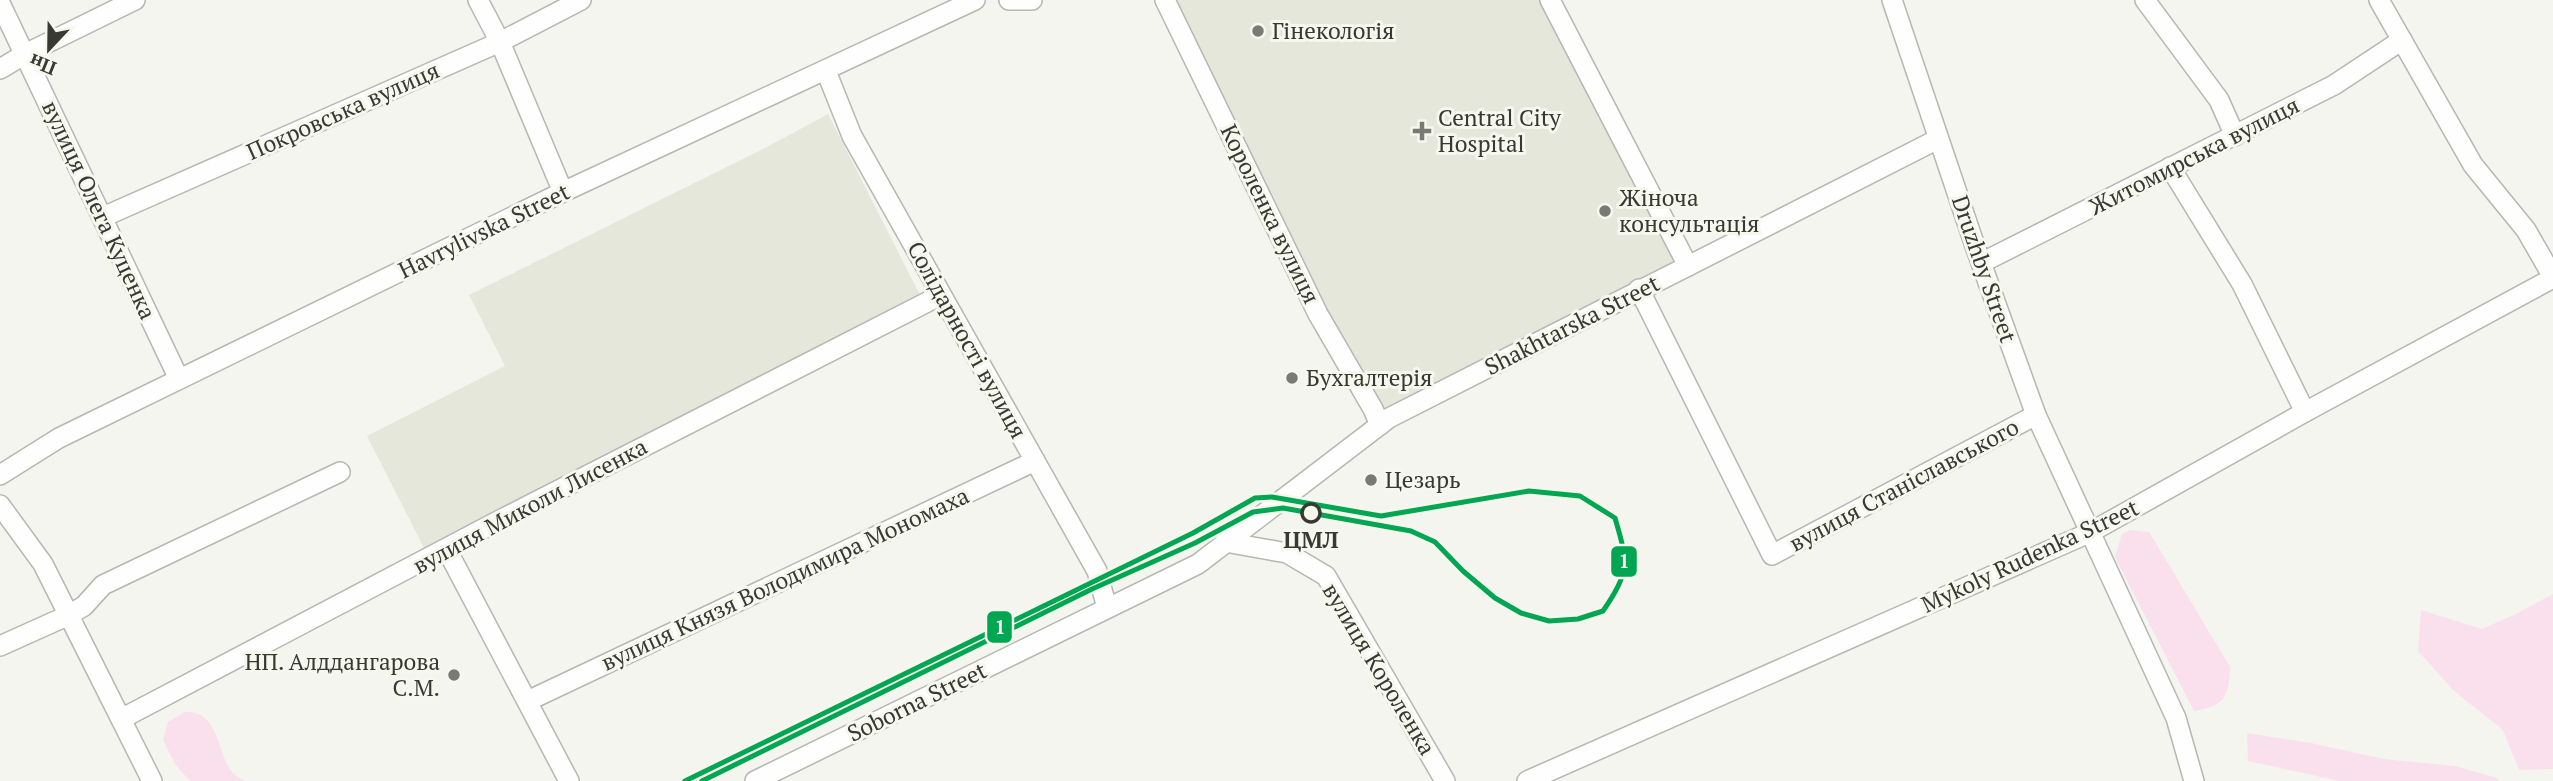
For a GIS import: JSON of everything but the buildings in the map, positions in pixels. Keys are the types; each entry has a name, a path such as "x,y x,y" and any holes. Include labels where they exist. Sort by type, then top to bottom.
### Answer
{"street":[{"path":"0,69 24,54 135,0"},
{"path":"478,0 500,42 563,192"},
{"name":"Покровська вулиця","path":"103,217 500,42 581,0"},
{"name":"Havrylivska Street","path":"0,475 59,438 179,379 563,192 975,0"},
{"path":"1009,0 1031,0"},
{"name":"Короленка вулиця","path":"1165,0 1318,314 1380,425"},
{"path":"1550,0 1688,266"},
{"name":"Druzhby Street","path":"1892,0 1981,263 2036,415 2176,718 2194,781"},
{"path":"2145,0 2219,100 2235,136"},
{"path":"2379,0 2473,165 2526,230 2553,277"},
{"name":"вулиця Олега Куценка","path":"0,2 179,379"},
{"name":"Житомирська вулиця","path":"1981,263 2334,85 2402,40"},
{"name":"Солідарності вулиця","path":"825,71 852,135 1097,571 1107,608"},
{"name":"Shakhtarska Street","path":"1224,542 1389,418 1938,139"},
{"path":"2170,167 2242,284 2305,412"},
{"name":"Mykoly Rudenka Street","path":"1527,781 2091,532 2553,277"},
{"name":"вулиця Станіславського","path":"1639,289 1772,555 2036,415"},
{"name":"вулиця Миколи Лисенка","path":"121,719 449,547 941,295"},
{"name":"вулиця Князя Володимира Мономаха","path":"536,697 1035,461"},
{"path":"0,646 69,615 83,606 103,585 340,472"},
{"path":"0,505 43,564 152,781"},
{"name":"Soborna Street","path":"755,781 1198,564 1224,542"},
{"name":"вулиця Короленка","path":"1224,542 1287,553 1326,576 1445,781"},
{"path":"449,547 566,754 567,776"},
{"path":"449,547 567,776"}],"shaded area":[{"name":"Central City Hospital","path":"1172,0 1540,0 1675,262 1382,413 1326,311"},
{"path":"828,114 923,301 426,552 367,436 505,366 469,295"},
{"path":"2131,530 2149,532 2230,667 2226,693 2219,703 2213,706 2194,711 2115,557 2122,534"},
{"path":"2553,594 2553,769 2519,770 2503,730 2454,691 2418,651 2421,610 2482,629"},
{"path":"184,712 196,713 205,718 212,726 229,767 245,781 190,781 175,764 163,740 168,722"},
{"path":"2247,733 2311,743 2384,759 2455,766 2497,778 2499,781 2339,781 2248,761"}],"transit line":[{"name":"1","path":"685,781 1193,533 1255,498 1272,497 1381,516 1529,491 1580,496 1615,518 1624,566 1612,598 1603,611 1578,619 1549,621 1521,613 1495,598 1435,542 1411,531 1283,508 1253,512 1195,543 1092,589 702,781"}],"place":[{"name":"Гінекологія","path":"1258,31"},
{"name":"Central City Hospital","path":"1422,131"},
{"name":"Жіноча консультація","path":"1605,211"},
{"name":"Бухгалтерія","path":"1292,378"},
{"name":"Цезарь","path":"1371,480"},
{"name":"ЦМЛ","path":"1311,513"},
{"name":"НП. Алддангарова С.М.","path":"454,675"}]}
